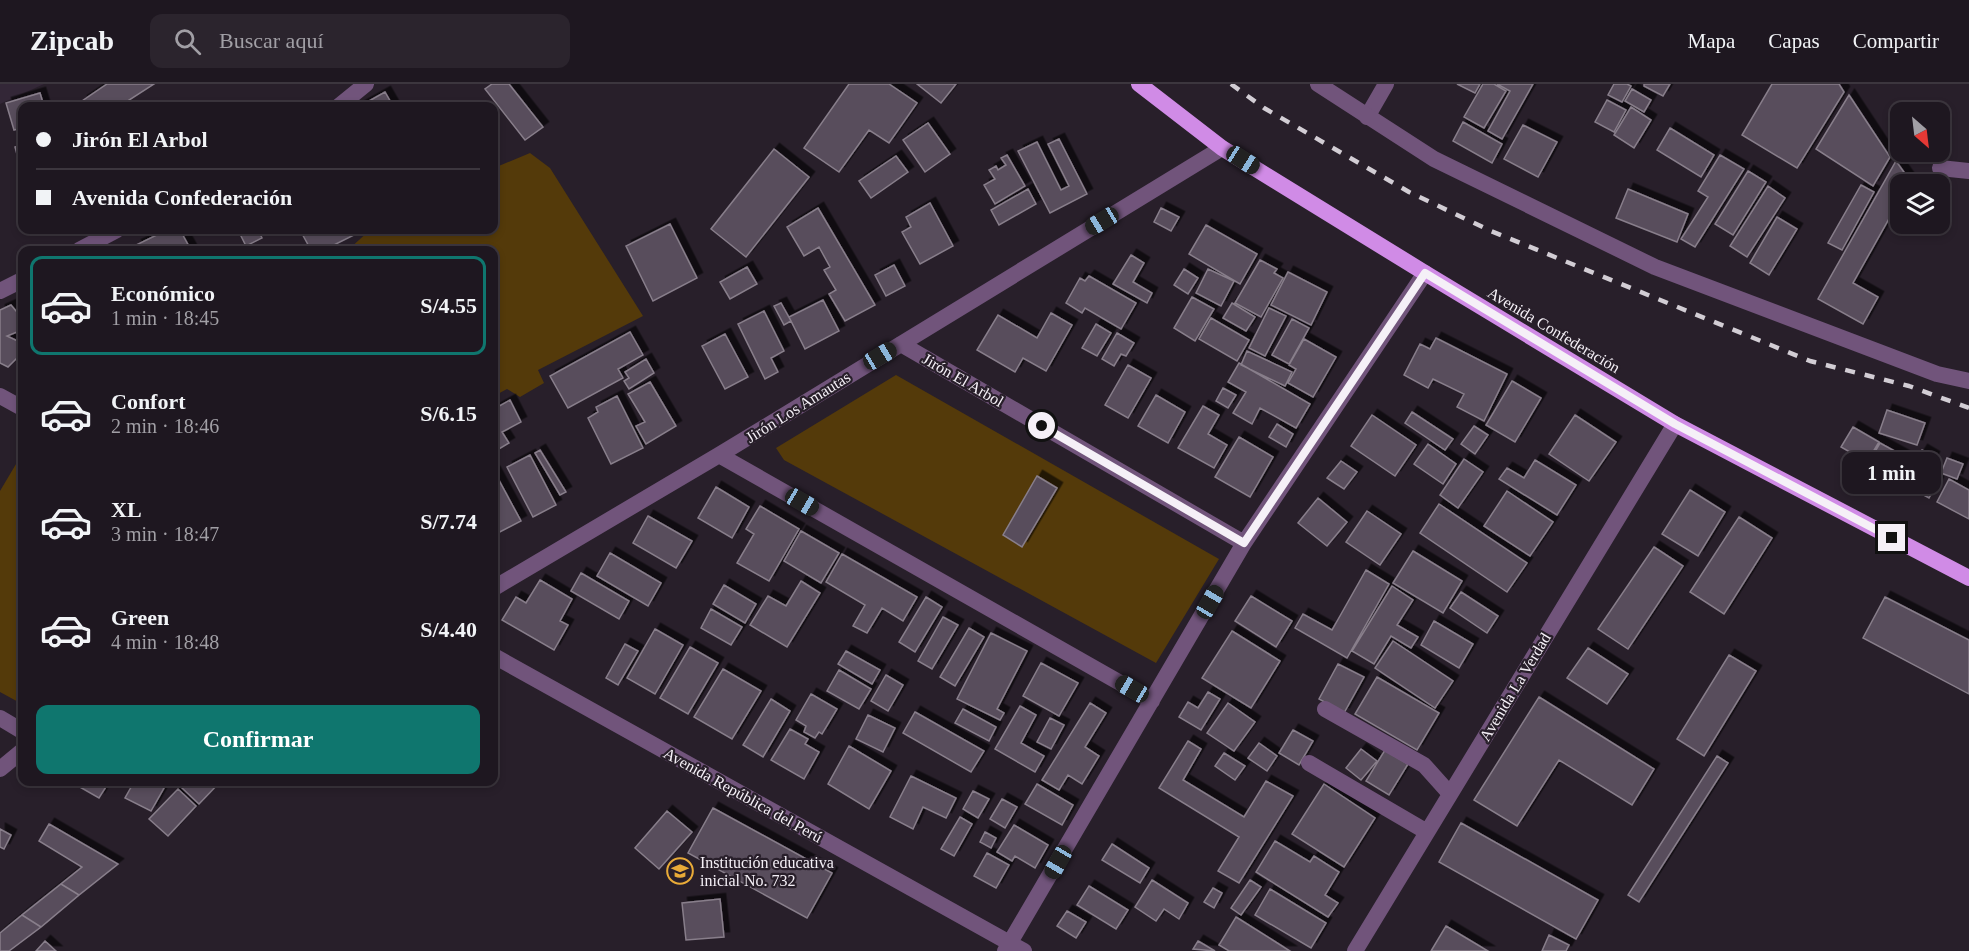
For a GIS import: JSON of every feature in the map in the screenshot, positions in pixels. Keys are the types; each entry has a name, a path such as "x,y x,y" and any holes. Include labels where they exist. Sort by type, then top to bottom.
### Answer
{"highway":[{"name":"Avenida Confederación","path":"1139,84 1222,148 1675,424 1969,578"}],"street":[{"path":"344,102 366,84"},
{"path":"1318,84 1434,159 1655,267 1937,374 1969,381"},
{"path":"1367,117 1386,84"},
{"name":"Jirón Los Amautas","path":"498,586 719,455 1222,148"},
{"path":"1940,168 1969,171"},
{"path":"87,246 109,234"},
{"path":"1013,948 1244,543 1425,273"},
{"path":"0,291 18,282"},
{"name":"Jirón El Arbol","path":"901,344 1244,543"},
{"path":"0,396 18,406"},
{"name":"Avenida La Verdad","path":"1355,951 1675,424"},
{"path":"719,455 1152,701"},
{"name":"Avenida República del Perú","path":"498,658 1013,948"},
{"path":"1325,709 1424,765 1450,794"},
{"path":"0,718 18,729"},
{"path":"0,769 18,754"},
{"path":"1309,764 1427,832"}],"shaded area":[{"path":"0,84 44,84 0,104"},
{"path":"530,153 550,168 643,316 538,370 544,383 520,397 507,389 498,394 498,246 352,246 366,234 498,234 498,166"},
{"path":"896,375 1219,559 1156,663 784,460 776,448"},
{"path":"18,461 18,702 0,692 0,491"}],"building":[{"path":"107,84 154,84 126,102 82,101"},
{"path":"492,84 509,84 543,127 525,140 498,106 498,102 495,102 485,89"},
{"path":"849,84 889,84 917,103 889,143 869,130 839,172 804,148"},
{"path":"917,84 956,84 941,103"},
{"path":"1457,84 1480,84 1475,93"},
{"path":"1483,84 1494,84 1506,91 1484,128 1464,117"},
{"path":"1497,84 1533,84 1502,139 1488,131 1510,91"},
{"path":"1614,84 1631,86 1622,102 1608,95"},
{"path":"1644,84 1670,84 1663,96"},
{"path":"1772,84 1839,84 1844,92 1797,168 1742,135"},
{"path":"1632,89 1651,100 1644,112 1625,101"},
{"path":"385,92 391,102 367,102"},
{"path":"40,93 43,102 18,102 18,129 14,130 6,103"},
{"path":"1849,95 1890,157 1873,186 1816,149"},
{"path":"1607,100 1626,110 1614,132 1595,122"},
{"path":"1631,107 1651,120 1634,148 1614,135"},
{"path":"1463,122 1502,144 1492,163 1453,141"},
{"path":"928,123 950,154 925,172 903,140"},
{"path":"1523,125 1557,142 1538,177 1504,159"},
{"path":"1670,128 1714,155 1701,177 1657,150"},
{"path":"1059,139 1087,194 1050,213 1018,151 1037,142 1061,190 1069,186 1048,144"},
{"path":"774,149 809,177 746,257 711,229"},
{"path":"1007,155 1025,186 995,204 984,185 995,179 989,170 996,166 998,170 1006,165 1001,158"},
{"path":"1720,155 1744,169 1695,247 1681,239 1708,197 1698,191"},
{"path":"896,156 908,172 871,198 859,181"},
{"path":"1897,162 1905,174 1890,174 1890,217 1853,283 1878,297 1863,324 1818,299"},
{"path":"1748,171 1766,182 1733,235 1715,224"},
{"path":"1861,185 1874,192 1842,250 1828,243"},
{"path":"1768,186 1785,198 1747,257 1730,246"},
{"path":"1028,189 1036,204 999,225 991,210"},
{"path":"1628,189 1688,214 1677,242 1616,218"},
{"path":"930,203 953,246 920,264 902,232 911,227 906,217"},
{"path":"818,208 875,305 845,321 829,294 836,290 824,270 830,267 819,247 804,256 787,227"},
{"path":"1161,208 1179,217 1171,231 1154,222"},
{"path":"1777,217 1797,229 1769,275 1750,263"},
{"path":"670,224 697,278 653,301 626,246"},
{"path":"1206,225 1257,254 1240,284 1189,254"},
{"path":"159,234 182,234 189,246 137,246"},
{"path":"240,234 260,234 262,238 246,246"},
{"path":"302,234 356,234 332,246 309,246"},
{"path":"1131,255 1144,263 1133,282 1152,293 1147,303 1113,284"},
{"path":"1260,260 1277,269 1274,273 1283,278 1261,317 1235,303"},
{"path":"894,265 905,286 886,296 875,275"},
{"path":"747,267 757,284 730,299 720,282"},
{"path":"1184,269 1198,278 1188,294 1174,285"},
{"path":"1208,269 1234,281 1221,306 1196,293"},
{"path":"1288,272 1327,292 1311,325 1271,305"},
{"path":"1089,276 1136,303 1121,329 1085,308 1082,313 1066,303 1080,278 1085,281"},
{"path":"1192,297 1214,309 1195,341 1174,328"},
{"path":"823,300 839,331 805,349 789,317"},
{"path":"781,303 791,321 784,325 774,306"},
{"path":"1232,303 1255,317 1246,331 1223,318"},
{"path":"11,305 18,313 18,332 7,336 18,341 18,357 8,367 0,363 0,310"},
{"path":"1269,308 1286,316 1265,356 1249,348"},
{"path":"764,311 784,351 771,358 778,372 765,379 738,324"},
{"path":"1051,313 1072,325 1046,371 1023,358 1015,372 977,350 998,315 1037,338"},
{"path":"1211,318 1249,340 1237,361 1199,339"},
{"path":"1292,319 1309,328 1289,364 1272,355"},
{"path":"1096,324 1111,333 1097,356 1082,348"},
{"path":"630,332 643,355 618,369 623,378 568,408 550,376"},
{"path":"1117,333 1134,343 1126,356 1121,354 1114,366 1102,359"},
{"path":"725,334 748,377 725,389 702,346"},
{"path":"1436,338 1507,374 1484,421 1457,407 1464,394 1433,379 1428,388 1404,375 1420,344 1430,349"},
{"path":"1304,339 1336,357 1313,397 1288,383 1296,369 1289,365"},
{"path":"1247,351 1292,372 1285,386 1241,365"},
{"path":"646,359 654,373 629,389 624,381 629,378 625,372"},
{"path":"1239,363 1310,404 1296,428 1260,408 1252,424 1233,413 1246,392 1228,382"},
{"path":"1128,365 1151,378 1128,418 1105,405"},
{"path":"1512,381 1541,398 1515,442 1486,425"},
{"path":"650,382 676,426 646,444 636,426 645,422 628,394"},
{"path":"1223,388 1236,395 1228,408 1216,401"},
{"path":"1156,395 1185,412 1168,443 1138,426"},
{"path":"617,396 643,448 611,464 588,418 598,412 596,407"},
{"path":"510,400 521,422 502,432 509,443 498,450 498,407"},
{"path":"1203,406 1219,415 1208,434 1227,445 1214,468 1178,448"},
{"path":"1887,410 1925,423 1917,445 1879,433"},
{"path":"1412,412 1453,439 1445,450 1405,423"},
{"path":"1372,415 1416,445 1395,476 1351,446"},
{"path":"1575,415 1616,442 1589,481 1549,454"},
{"path":"1277,424 1293,434 1286,447 1269,437"},
{"path":"1474,426 1488,435 1475,454 1461,444"},
{"path":"1853,427 1879,442 1867,462 1841,447"},
{"path":"1239,437 1273,457 1250,497 1215,477"},
{"path":"1880,443 1911,460 1899,479 1869,462"},
{"path":"1428,444 1456,464 1443,484 1414,464"},
{"path":"540,450 566,492 560,495 535,453"},
{"path":"1922,450 1934,457 1926,473 1913,465"},
{"path":"530,455 556,505 533,517 507,467"},
{"path":"1947,458 1963,464 1957,479 1941,473"},
{"path":"1464,459 1483,472 1458,508 1440,495"},
{"path":"1535,460 1576,485 1557,515 1499,479 1507,468 1524,478"},
{"path":"1341,461 1357,472 1344,489 1327,478"},
{"path":"1913,469 1938,482 1929,498 1905,485"},
{"path":"1037,476 1057,488 1022,547 1003,535"},
{"path":"498,478 521,521 498,533"},
{"path":"1949,479 1969,490 1969,519 1937,502"},
{"path":"716,487 749,507 732,538 698,518"},
{"path":"1690,490 1725,512 1698,556 1662,534"},
{"path":"1507,491 1553,522 1530,556 1484,526"},
{"path":"1318,498 1347,522 1327,546 1298,523"},
{"path":"1439,504 1527,563 1507,592 1420,533"},
{"path":"760,506 799,529 769,581 737,563 754,534 746,529"},
{"path":"1367,511 1401,534 1380,565 1346,542"},
{"path":"648,516 692,541 676,568 633,543"},
{"path":"1739,517 1772,538 1724,614 1690,592"},
{"path":"801,531 839,553 821,583 784,561"},
{"path":"1654,547 1683,566 1628,649 1598,629"},
{"path":"1413,551 1462,581 1443,613 1393,583"},
{"path":"610,553 661,583 648,606 597,576"},
{"path":"842,554 917,597 903,621 882,608 867,633 853,626 865,605 826,582"},
{"path":"1366,570 1389,584 1347,658 1295,628 1303,614 1332,630"},
{"path":"581,573 629,601 619,619 571,591"},
{"path":"540,580 572,599 560,621 568,625 554,650 502,620 516,597 526,603"},
{"path":"801,581 820,593 787,647 750,625 768,596 786,606"},
{"path":"724,585 756,604 745,623 713,604"},
{"path":"1392,586 1413,600 1397,625 1418,637 1411,648 1391,636 1374,664 1352,651"},
{"path":"1461,592 1498,616 1487,633 1450,608"},
{"path":"1251,596 1292,621 1276,647 1235,621"},
{"path":"926,597 942,607 915,652 899,642"},
{"path":"1885,597 1969,640 1969,694 1863,638"},
{"path":"711,609 742,627 731,645 701,628"},
{"path":"943,617 958,625 932,669 918,661"},
{"path":"1434,621 1473,644 1459,668 1421,645"},
{"path":"969,628 984,637 955,686 940,677"},
{"path":"655,629 683,645 655,694 627,678"},
{"path":"1232,631 1280,661 1251,708 1202,678"},
{"path":"991,633 1027,651 997,709 1004,713 1000,720 957,699"},
{"path":"1393,641 1453,681 1435,708 1375,668"},
{"path":"625,644 638,651 618,685 606,678"},
{"path":"690,647 718,663 688,714 660,698"},
{"path":"1588,648 1628,674 1607,704 1567,678"},
{"path":"846,651 880,670 872,684 838,664"},
{"path":"1729,655 1756,671 1704,756 1677,739"},
{"path":"1041,663 1078,683 1059,716 1023,696"},
{"path":"1338,664 1364,677 1344,713 1319,699"},
{"path":"723,669 761,691 732,739 694,717"},
{"path":"839,670 871,689 859,709 827,691"},
{"path":"886,675 903,685 888,711 871,701"},
{"path":"1377,677 1439,713 1417,750 1355,714"},
{"path":"1208,692 1220,699 1201,730 1179,717 1188,702 1198,708"},
{"path":"811,694 837,709 822,734 819,732 815,738 804,732 806,726 796,720"},
{"path":"1539,697 1654,769 1632,805 1559,760 1517,826 1474,800"},
{"path":"771,699 790,711 763,757 743,745"},
{"path":"1090,703 1106,713 1085,747 1099,756 1082,784 1068,775 1059,790 1042,780"},
{"path":"1228,703 1255,722 1234,751 1207,733"},
{"path":"1020,706 1036,715 1021,743 1044,756 1035,772 995,749"},
{"path":"963,709 996,727 989,741 955,723"},
{"path":"915,712 984,751 971,772 903,733"},
{"path":"868,715 895,728 883,752 856,739"},
{"path":"1050,718 1064,725 1051,749 1037,742"},
{"path":"790,729 808,739 805,744 819,752 804,779 771,760"},
{"path":"1293,730 1313,741 1299,765 1279,753"},
{"path":"1188,741 1201,749 1183,780 1244,817 1266,781 1293,796 1239,883 1218,871 1239,837 1159,788"},
{"path":"1259,743 1277,756 1267,771 1248,758"},
{"path":"849,746 891,771 869,809 828,784"},
{"path":"1361,749 1377,761 1361,780 1346,768"},
{"path":"1385,750 1408,764 1389,795 1366,781"},
{"path":"1224,753 1245,766 1235,780 1215,766"},
{"path":"1717,756 1728,763 1639,902 1628,895"},
{"path":"911,776 956,798 946,818 923,807 913,829 890,817"},
{"path":"1037,784 1073,805 1062,825 1025,804"},
{"path":"1324,784 1375,818 1344,867 1292,834"},
{"path":"78,786 106,786 99,798"},
{"path":"132,786 164,788 151,811 125,798"},
{"path":"182,786 216,786 199,804"},
{"path":"178,789 196,806 168,836 149,819"},
{"path":"973,791 989,799 978,818 963,809"},
{"path":"1002,799 1017,807 1005,828 990,819"},
{"path":"713,808 832,873 807,918 688,853"},
{"path":"667,811 692,832 659,869 635,848"},
{"path":"960,817 972,824 954,856 941,849"},
{"path":"1461,823 1598,900 1576,939 1439,862"},
{"path":"49,824 118,864 79,895 61,884 82,867 39,841"},
{"path":"1014,825 1048,845 1035,868 1015,856 1012,861 997,852"},
{"path":"0,829 11,835 4,849 0,847"},
{"path":"985,832 996,838 991,848 980,842"},
{"path":"1275,841 1310,862 1314,856 1339,872 1325,895 1338,903 1328,917 1256,872"},
{"path":"1112,844 1149,868 1140,883 1102,860"},
{"path":"987,853 1009,865 996,888 974,876"},
{"path":"1152,880 1188,903 1179,919 1164,909 1156,921 1135,907"},
{"path":"1250,880 1261,887 1241,915 1231,908"},
{"path":"61,884 79,895 41,927 22,915"},
{"path":"1089,886 1128,910 1116,929 1077,905"},
{"path":"1213,888 1222,893 1214,908 1204,902"},
{"path":"1270,889 1326,923 1311,948 1255,915"},
{"path":"720,899 724,937 686,940 682,903"},
{"path":"1067,911 1086,922 1076,938 1057,926"},
{"path":"22,915 41,927 9,951 0,951 0,933"},
{"path":"1236,917 1290,951 1229,951 1219,945"},
{"path":"1446,926 1488,951 1431,951"},
{"path":"1549,935 1569,945 1566,951 1542,951"},
{"path":"45,941 56,951 36,951"},
{"path":"1198,941 1215,951 1193,949"}],"railway":[{"path":"1231,84 1264,108 1409,192 1491,231 1810,361 1909,386 1969,408"}],"place":[{"name":"Institución educativa inicial No. 732","path":"680,871"}],"route":[{"path":"1042,426 1244,543 1425,273 1675,424 1892,538"}]}
